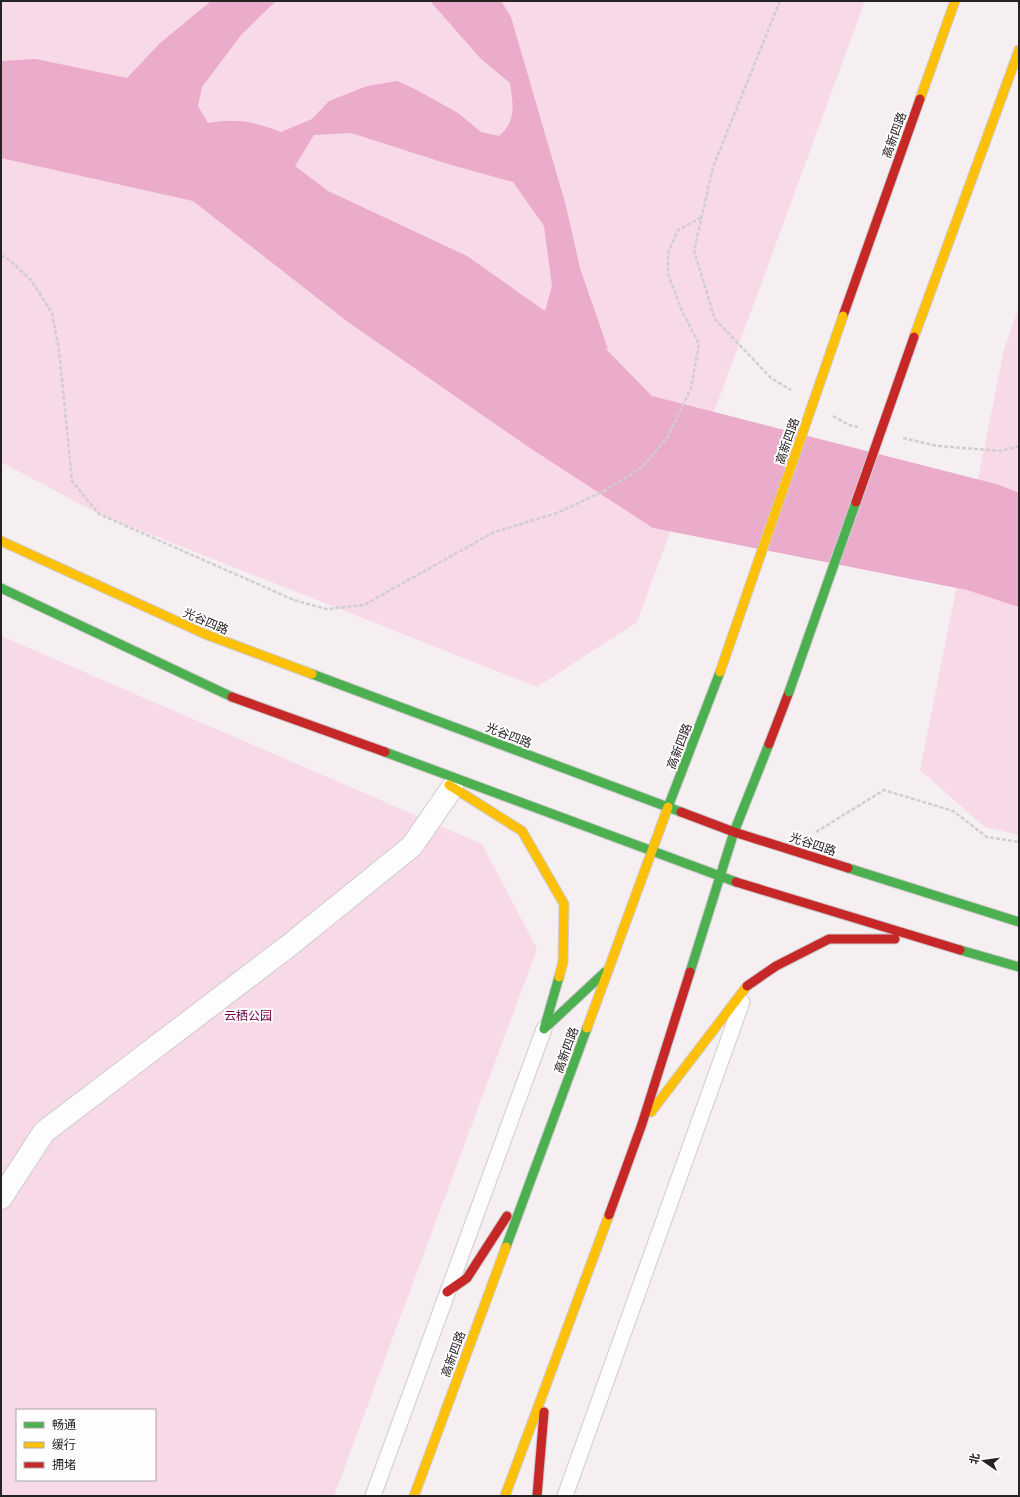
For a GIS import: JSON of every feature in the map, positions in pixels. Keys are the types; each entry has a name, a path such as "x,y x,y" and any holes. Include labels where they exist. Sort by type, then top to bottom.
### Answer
{"main road":[{"name":"高新四路","path":"414,1496 608,968 720,672 843,316 955,1"},
{"path":"505,1496 642,1124 734,832 789,692 914,337 1019,50"},
{"name":"光谷四路","path":"1,541 205,634 668,808 734,832 1019,922"},
{"path":"1,588 246,703 405,758 720,877 917,938 1019,967"},
{"path":"405,758 522,831 564,904 563,962 544,1029"},
{"path":"642,1124 747,986 776,966 829,939 917,938"},
{"path":"544,1029 608,968"},
{"path":"447,1292 467,1278 530,1181"},
{"path":"537,1496 547,1383"}],"street":[{"path":"1,1198 44,1132 291,944 412,846 452,788"}],"lane":[{"path":"565,1496 747,986"},
{"path":"373,1496 544,1029"}],"path":[{"path":"780,1 713,167 694,251 715,319 771,378 797,394"},
{"path":"1,256 6,257 31,280 52,313 59,350 72,481 99,514 294,600 326,608 364,605 494,532 558,513 604,491 641,468 666,438 691,388 699,344 683,313 668,274 668,253 678,230 702,217"},
{"path":"829,413 849,425 864,429"},
{"path":"901,437 938,446 1001,451 1019,446"},
{"path":"789,849 884,790 953,811 987,837 1019,842"}],"green space":[{"path":"1,1 865,1 637,622 537,687 99,514 1,462"},
{"path":"1019,307 1019,835 985,827 920,770 1004,349"},
{"name":"云栖公园","path":"1,636 482,844 537,949 334,1496 1,1496"}],"shaded area":[{"path":"211,1 276,1 242,34 202,87 198,106 208,123 237,121 262,126 281,132 312,119 329,101 367,86 397,81 417,90 458,113 481,132 499,136 509,124 511,118 513,105 510,83 481,59 430,1 501,1 511,17 566,206 580,268 608,349 604,347 652,396 996,484 1019,493 1019,607 967,590 653,528 527,446 348,322 193,201 1,158 1,61 36,59 127,78 160,43","holes":["351,133 448,164 513,182 544,226 552,286 545,311 467,256 328,191 295,166 314,135"]}],"traffic: fast":[{"path":"789,692 856,502"},
{"path":"1,588 232,697"},
{"path":"668,807 720,672"},
{"path":"312,674 681,812"},
{"path":"690,972 734,832 769,744"},
{"path":"385,752 736,882"},
{"path":"848,868 1019,922"},
{"path":"960,950 1019,967"},
{"path":"544,1029 605,972"},
{"path":"544,1029 559,977"},
{"path":"506,1247 587,1028"}],"traffic: slow":[{"path":"920,99 955,1"},
{"path":"914,337 1019,50"},
{"path":"720,672 843,316"},
{"path":"1,541 205,634 312,674"},
{"path":"449,785 522,831 564,904 563,962 559,977"},
{"path":"587,1028 668,807"},
{"path":"651,1112 747,986"},
{"path":"505,1496 609,1215"},
{"path":"414,1496 506,1247"}],"traffic: jam":[{"path":"843,316 920,99"},
{"path":"856,502 914,337"},
{"path":"769,744 789,692"},
{"path":"232,697 385,752"},
{"path":"681,812 734,832 848,868"},
{"path":"736,882 960,950"},
{"path":"747,986 776,966 829,939 895,939"},
{"path":"609,1215 642,1124 690,972"},
{"path":"447,1292 467,1278 507,1216"},
{"path":"537,1496 544,1412"}]}
